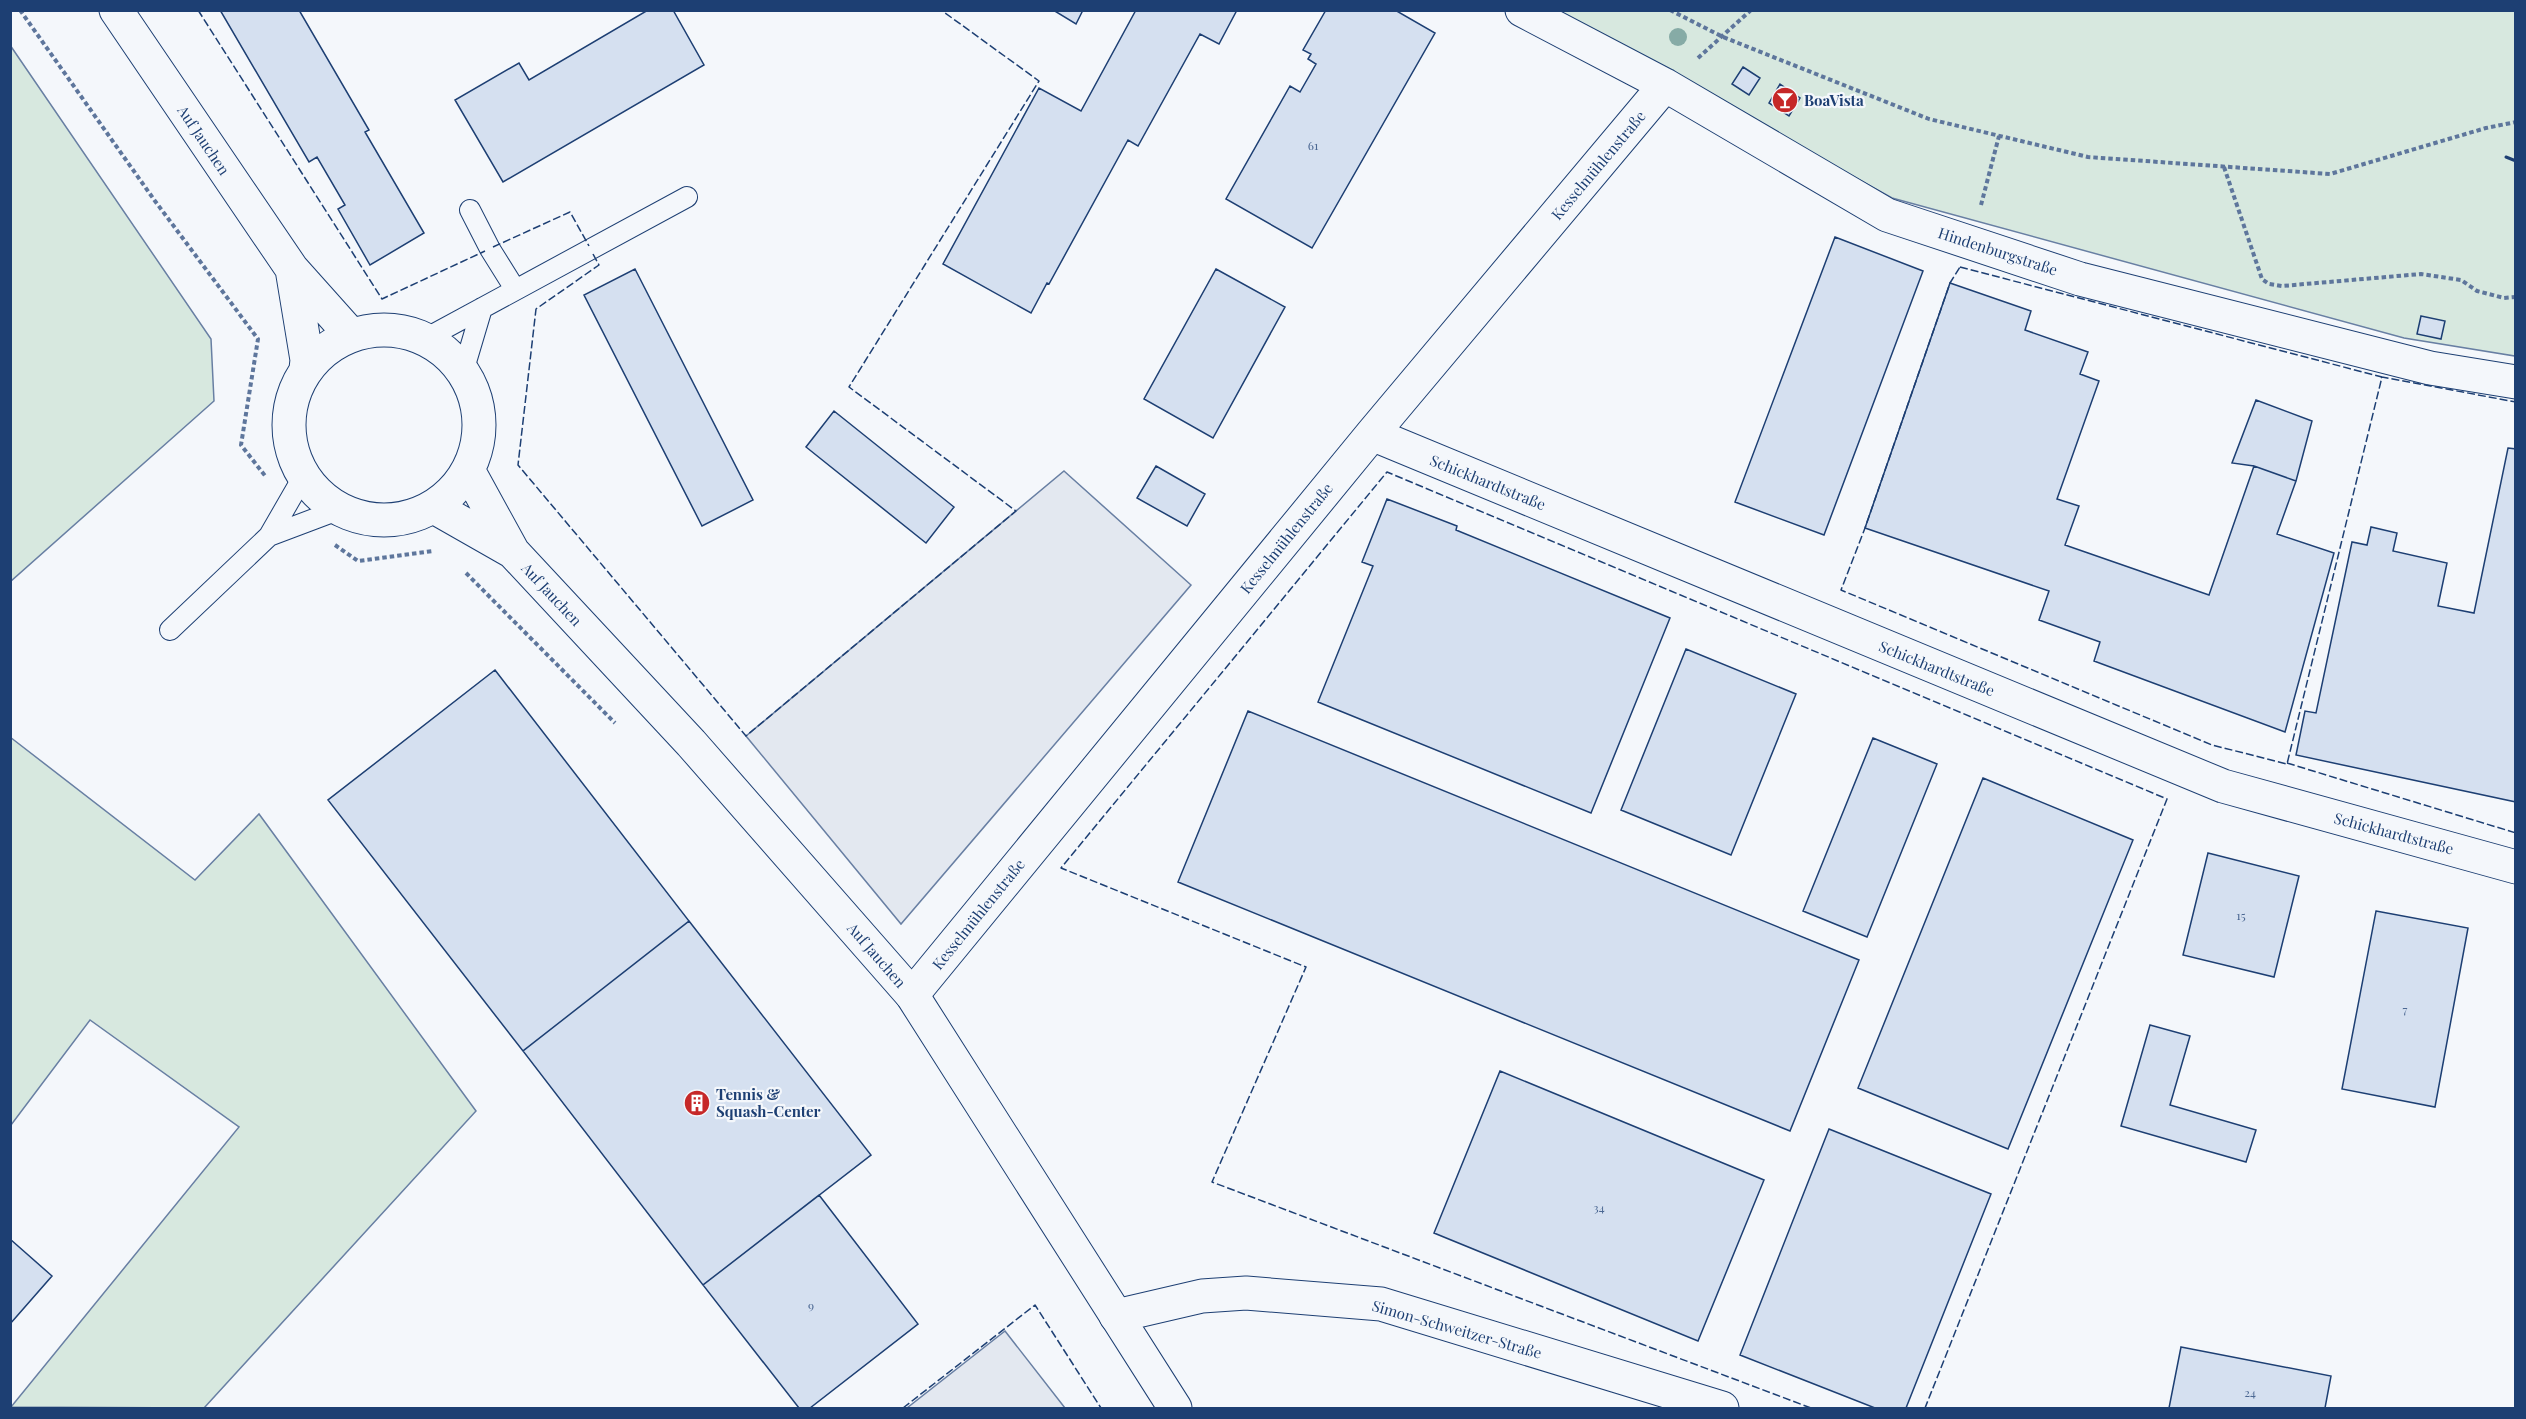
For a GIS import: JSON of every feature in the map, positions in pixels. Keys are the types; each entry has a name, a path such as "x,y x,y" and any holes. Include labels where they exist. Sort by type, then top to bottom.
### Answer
{"street":[{"name":"Auf Jauchen","path":"116,10 292,269 351,335"},
{"name":"Hindenburgstraße","path":"1522,10 1665,85 1887,214 2092,282 2430,368 2516,382"},
{"name":"Kesselmühlenstraße","path":"912,995 1372,434 1665,85"},
{"name":"Auf Jauchen","path":"292,269 307,360 306,369"},
{"path":"376,329 401,331 425,339 446,352 463,372 475,395 480,421 477,446 468,470 453,491 434,507 403,520 370,520 338,510 318,495 303,477 292,450 288,422 294,394 306,369 327,349 351,335 376,329"},
{"name":"Schickhardtstraße","path":"1372,434 2223,786 2516,867"},
{"name":"Auf Jauchen","path":"468,470 513,552 691,743 912,995 1174,1408"},
{"name":"Auf Jauchen","path":"434,507 513,552"},
{"name":"Simon-Schweitzer-Straße","path":"1116,1316 1202,1296 1246,1293 1381,1304 1722,1408"}],"lane":[{"path":"425,339 687,197"},
{"path":"470,210 490,249 515,289"},
{"path":"463,372 482,308"},
{"path":"170,630 269,536 303,477"},
{"path":"269,536 338,510"}],"path":[{"path":"21,10 155,201 258,339 241,445"},
{"path":"1670,10 1723,37 1929,119 2088,157 2330,174 2486,128 2516,122"},
{"path":"1704,54 1750,11"},
{"path":"1971,242 1999,136"},
{"path":"2223,167 2262,279 2269,284 2282,286 2421,274 2461,280 2477,291 2504,298 2516,297"},
{"path":"460,567 620,728"}],"shaded area":[{"path":"1555,11 2515,11 2515,356 2404,338 1892,198"},
{"path":"10,45 211,339 214,401 11,581"},
{"path":"1064,471 1191,585 901,924 746,736"},
{"path":"10,737 195,880 259,814 476,1111 204,1408 11,1407 239,1127 90,1020 11,1125"},
{"path":"1005,1331 1065,1408 907,1408"}],"building":[{"path":"220,10 299,10 369,130 365,132 424,233 370,265 338,209 345,205 317,157 309,162"},
{"path":"648,10 673,10 704,65 503,182 455,100 519,63 529,80"},
{"path":"1053,10 1083,10 1076,24"},
{"path":"1136,10 1237,10 1219,44 1200,34 1138,146 1128,140 1031,313 943,264 1039,88 1081,111"},
{"path":"1326,10 1395,10 1435,33 1312,248 1226,199 1290,86 1300,92 1316,64 1308,59 1311,54 1303,50"},
{"path":"1743,67 1760,78 1749,95 1732,84"},
{"name":"BoaVista","path":"1780,84 1800,98 1789,116 1769,103"},
{"path":"1835,237 1923,271 1824,535 1735,502"},
{"path":"635,269 753,500 702,526 584,295"},
{"path":"1216,269 1285,307 1213,438 1144,399"},
{"path":"1950,283 2031,311 2025,330 2088,352 2080,374 2099,381 2057,499 2079,506 2065,545 2209,595 2254,466 2296,481 2277,534 2334,553 2285,732 2094,661 2100,642 2039,620 2049,591 1865,528"},
{"path":"2421,316 2445,321 2441,339 2417,334"},
{"path":"2256,400 2312,421 2296,481 2254,466 2232,463"},
{"path":"834,411 954,507 926,543 806,447"},
{"path":"2508,448 2516,449 2516,802 2296,755 2305,711 2316,713 2352,542 2367,545 2371,527 2397,533 2393,551 2447,563 2438,606 2474,613"},
{"path":"1156,466 1205,494 1187,526 1137,498"},
{"path":"1387,499 1457,526 1456,530 1670,618 1591,813 1318,702 1373,566 1362,562"},
{"path":"1686,649 1796,694 1731,855 1621,810"},
{"path":"495,670 689,921 523,1051 328,800"},
{"path":"1248,711 1859,960 1790,1131 1178,882"},
{"path":"1873,738 1937,764 1867,937 1803,911"},
{"path":"1983,778 2133,840 2008,1149 1858,1088"},
{"path":"2208,853 2299,876 2274,977 2183,955"},
{"path":"2376,911 2468,928 2435,1107 2342,1089"},
{"name":"Tennis & Squash-Center","path":"689,921 871,1155 703,1285 523,1051"},
{"path":"2150,1025 2190,1036 2170,1105 2256,1130 2246,1162 2121,1126"},
{"path":"1500,1071 1764,1180 1698,1341 1434,1233"},
{"path":"1829,1129 1991,1194 1906,1408 1875,1408 1740,1355"},
{"path":"819,1195 918,1324 810,1408 799,1408 703,1285"},
{"path":"10,1239 52,1276 10,1324"},
{"path":"2181,1347 2331,1376 2325,1408 2169,1408"}],"fence":[{"path":"198,10 382,299 485,251"},
{"path":"593,254 599,265 536,309 518,465 746,736 1016,511 849,387 1039,81 941,10"},
{"path":"493,247 570,212 589,246"},
{"path":"1960,267 2382,377 2287,764 2212,745 1841,590 1865,528 1950,283 1960,267"},
{"path":"2381,378 2516,402"},
{"path":"1811,1408 1212,1182 1306,967 1061,868 1387,472 2167,799 1925,1408"},
{"path":"2287,763 2516,833"},
{"path":"903,1408 1035,1305 1101,1408"}],"wall":[{"path":"2506,157 2516,161"}],"place":[{"name":"BoaVista","path":"1785,100"},
{"name":"Tennis & Squash-Center","path":"697,1103"}]}
